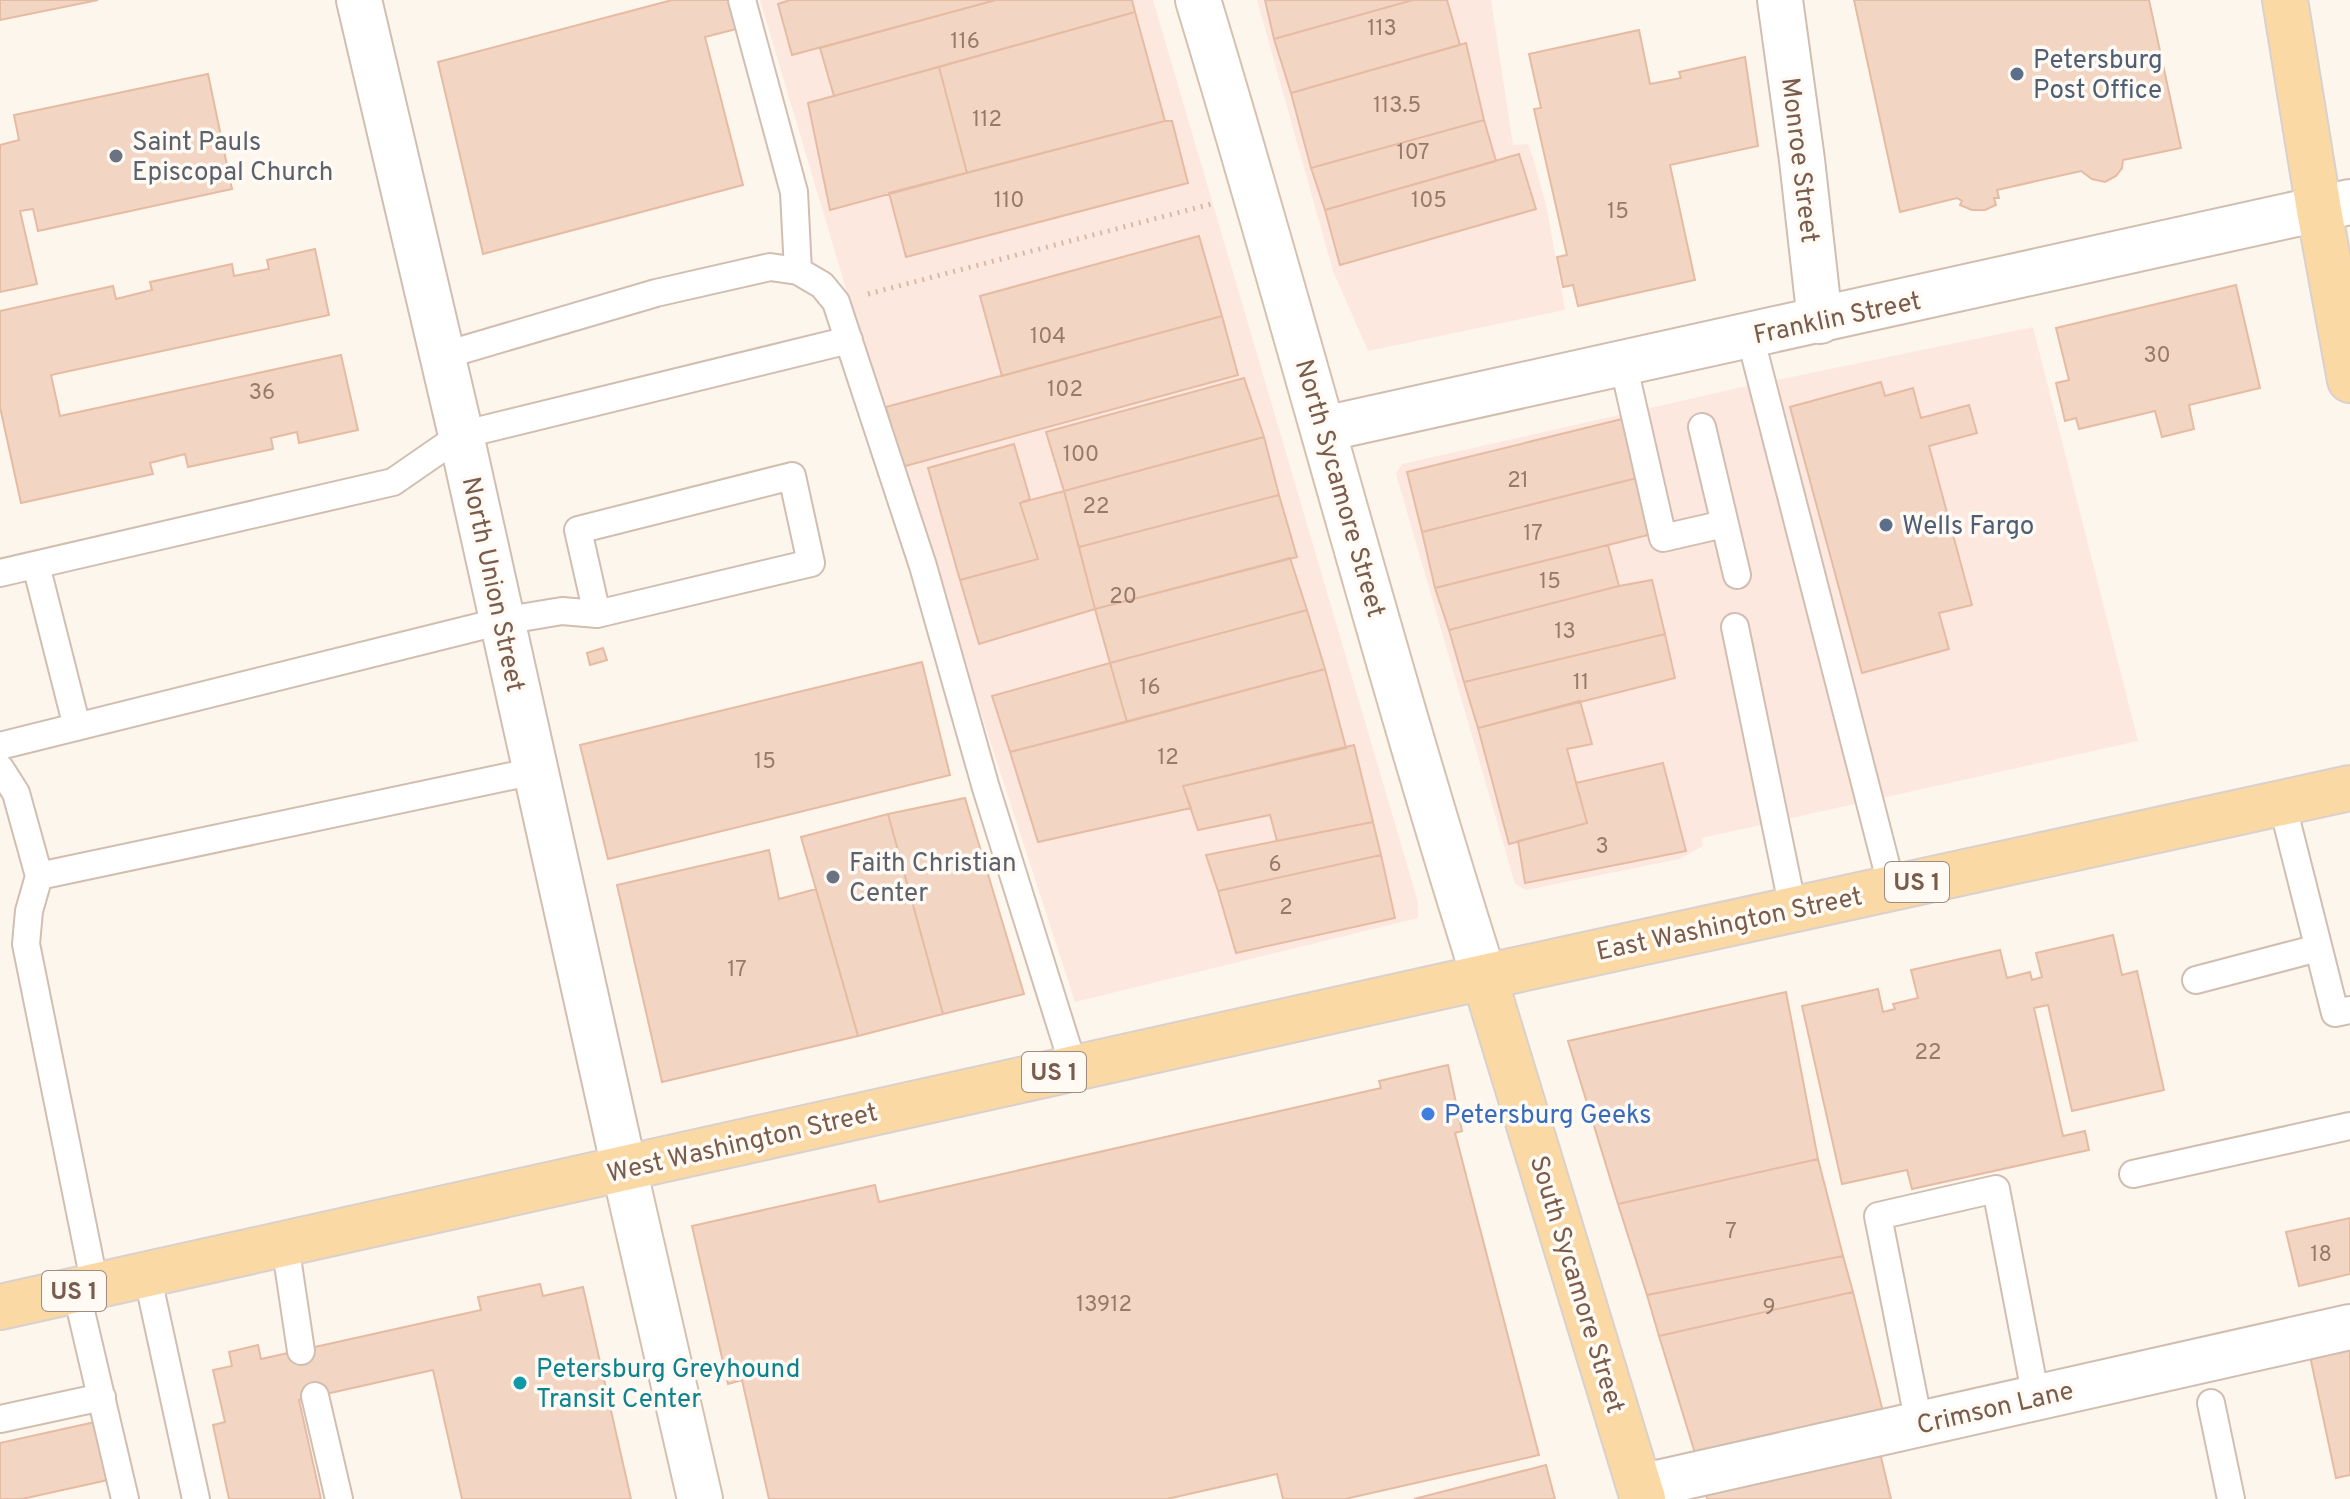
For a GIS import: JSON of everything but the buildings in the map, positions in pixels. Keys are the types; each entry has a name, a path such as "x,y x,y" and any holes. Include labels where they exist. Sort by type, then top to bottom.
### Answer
{"main road":[{"path":"2285,0 2334,206 2350,380"},
{"name":"East Washington Street","path":"1484,977 2350,788"},
{"name":"West Washington Street","path":"0,1307 1484,977"},
{"name":"South Sycamore Street","path":"1484,977 1642,1493"}],"street":[{"name":"North Union Street","path":"359,0 461,435 700,1499"},
{"name":"North Sycamore Street","path":"1198,0 1256,192 1443,849 1484,977"},
{"name":"Monroe Street","path":"1780,0 1820,321"},
{"name":"Franklin Street","path":"1324,429 2334,206"},
{"name":"Crimson Lane","path":"1642,1493 1919,1424 2350,1327"}],"lane":[{"path":"742,0 794,192 798,271"},
{"path":"442,356 656,293 770,267 798,271 822,285 836,302 923,566 986,788 1074,1068"},
{"path":"1750,336 1892,888"},
{"path":"0,573 393,482 461,435 849,340"},
{"path":"1623,363 1663,538 1724,524"},
{"path":"1702,427 1737,575"},
{"path":"0,746 502,621 562,611 597,614 811,563 792,476 578,530 597,614"},
{"path":"36,565 77,727"},
{"path":"1735,627 1793,909"},
{"path":"0,768 16,793 39,876 29,911 26,944 102,1397 125,1499"},
{"path":"39,876 535,771"},
{"path":"2282,803 2335,1013 2350,1010"},
{"path":"2196,980 2318,948"},
{"path":"2133,1174 2350,1126"},
{"path":"1919,1424 1878,1216 1996,1189 2036,1398"},
{"path":"285,1244 301,1351"},
{"path":"147,1274 196,1499"},
{"path":"315,1396 339,1499"},
{"path":"0,1419 102,1397"},
{"path":"2211,1403 2231,1499"}],"path":[{"path":"836,302 1256,192"}],"shaded area":[{"path":"760,0 1153,0 1418,902 1418,918 1075,1002 880,403"},
{"path":"1257,0 1491,0 1513,145 1528,144 1533,158 1547,209 1565,310 1368,351 1333,271"},
{"path":"2033,327 2138,741 1702,838 1703,846 1680,859 1526,890 1515,884 1396,474 1402,464 1738,388"}],"place":[{"name":"Petersburg Post Office","path":"2017,74"},
{"name":"Saint Pauls Episcopal Church","path":"116,156"},
{"name":"Wells Fargo","path":"1886,525"},
{"name":"Faith Christian Center","path":"833,877"},
{"name":"Petersburg Geeks","path":"1428,1114"},
{"name":"Petersburg Greyhound Transit Center","path":"520,1383"}]}
